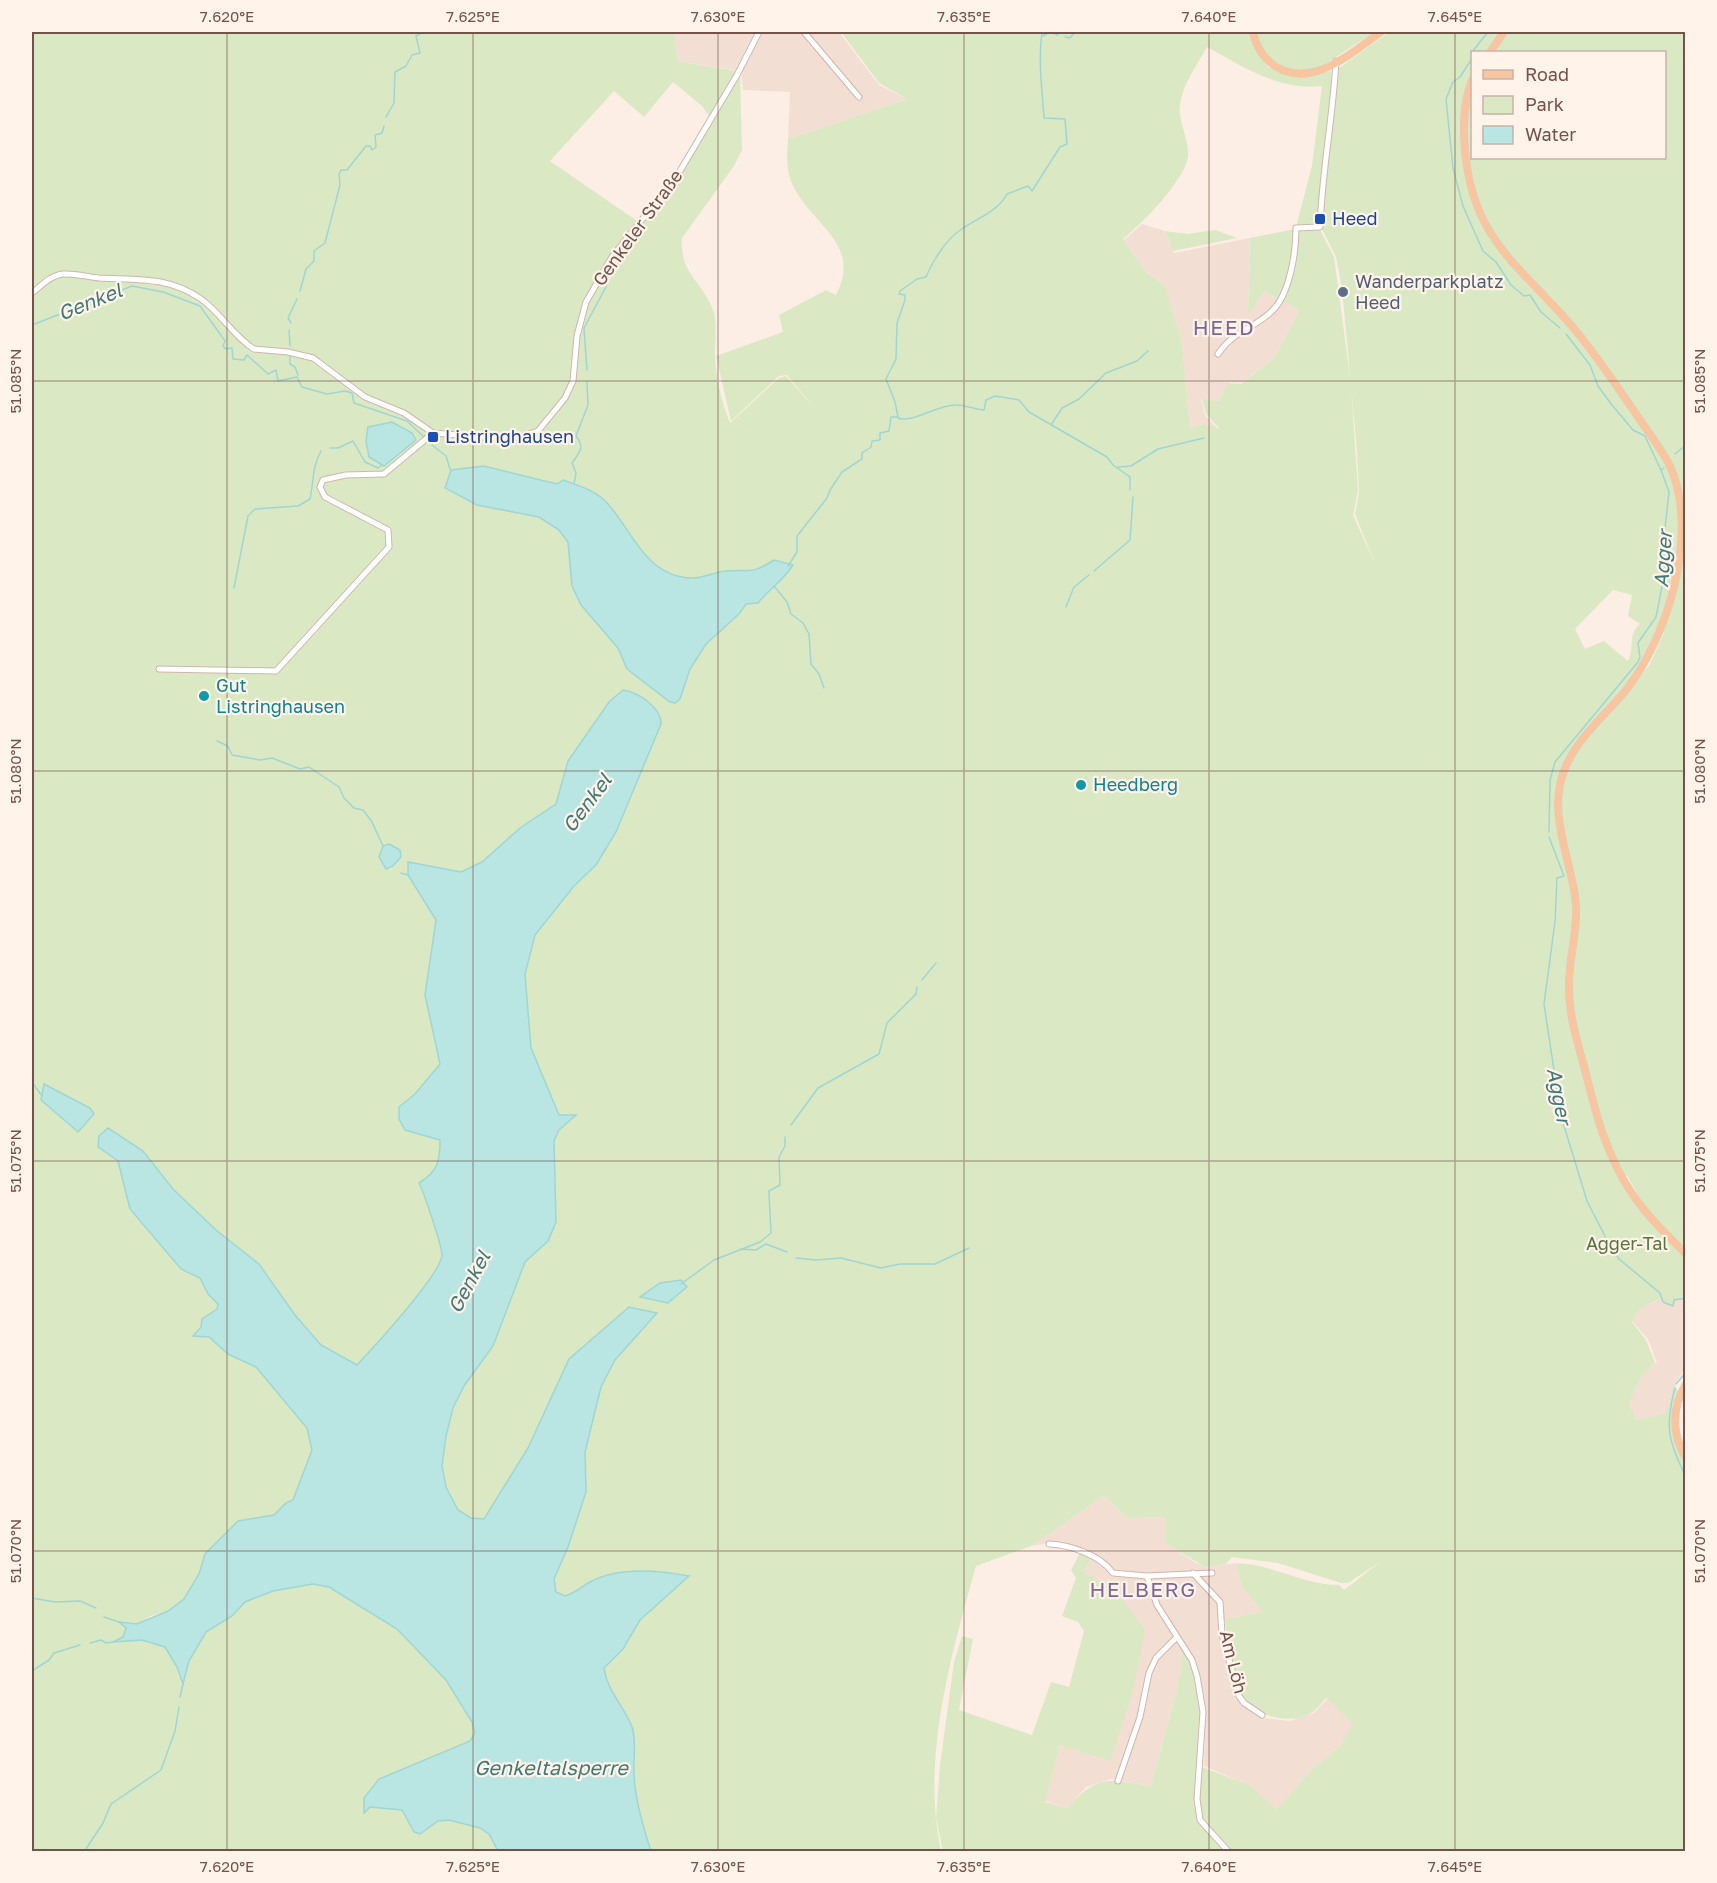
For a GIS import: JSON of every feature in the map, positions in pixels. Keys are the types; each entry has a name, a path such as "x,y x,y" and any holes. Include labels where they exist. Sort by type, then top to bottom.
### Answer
{"main road":[{"path":"1253,32 1262,54 1273,65 1287,72 1310,73 1336,61 1381,32"},
{"path":"1491,51 1504,32"},
{"path":"1471,86 1465,105 1464,142 1473,198 1483,223 1503,253 1555,307 1599,361 1662,452 1674,476 1678,494 1681,534 1677,566 1660,632 1635,678 1570,757 1560,783 1558,804 1576,908 1569,980 1571,1013 1595,1108 1607,1147 1622,1177 1644,1210 1686,1254"},
{"path":"1684,1387 1675,1420 1677,1441 1686,1458"}],"street":[{"name":"Genkeler Straße","path":"433,433 495,438 520,437 538,431 565,398 573,381 576,336 586,302 612,257 677,176 759,32"},
{"path":"804,32 859,98"},
{"path":"1218,354 1225,343 1271,313 1281,300 1295,258 1296,228 1320,227 1322,183 1334,110 1336,61"},
{"path":"32,293 54,276 64,274 108,279 138,278 175,285 194,294 214,309 254,349 288,352 313,358 365,398 404,413 433,433 384,474 346,475 323,480 320,487 325,497 388,530 389,547 276,671 159,669"},
{"path":"1049,1544 1073,1548 1105,1563 1113,1573 1147,1575 1212,1573"},
{"name":"Am Löh","path":"1192,1573 1220,1602 1222,1634 1239,1696 1244,1703 1262,1715"},
{"path":"1147,1575 1154,1598 1176,1638 1192,1660 1203,1712 1197,1799 1200,1820 1228,1851"},
{"path":"1118,1781 1140,1718 1149,1673 1156,1658 1176,1638"}],"shaded area":[{"path":"675,32 839,32 879,85 907,99 788,139 790,92 743,90 741,71 677,61"},
{"path":"1142,224 1165,231 1174,253 1250,238 1248,314 1264,291 1299,310 1275,357 1242,383 1229,382 1219,401 1201,399 1205,415 1218,429 1202,424 1190,428 1182,342 1164,285 1146,272 1124,240"},
{"path":"1661,1298 1674,1307 1674,1300 1685,1299 1685,1369 1676,1382 1666,1413 1637,1420 1629,1404 1641,1375 1657,1362 1648,1339 1632,1321 1639,1310"},
{"path":"1104,1496 1127,1518 1165,1517 1166,1543 1194,1562 1205,1567 1236,1563 1242,1587 1262,1612 1225,1619 1221,1634 1235,1691 1244,1705 1263,1718 1290,1721 1314,1713 1327,1699 1354,1724 1340,1746 1311,1770 1277,1809 1248,1785 1204,1766 1205,1713 1200,1677 1193,1660 1183,1651 1177,1690 1151,1786 1111,1779 1086,1787 1067,1808 1045,1801 1060,1745 1133,1691 1137,1663 1116,1591 1083,1572 1094,1555 1049,1543 1031,1546"}],"green space":[{"name":"Agger-Tal","path":"32,32 675,32 677,61 737,71 711,119 702,106 673,82 644,117 614,91 550,161 640,223 678,177 740,72 742,150 734,166 682,238 684,261 710,302 714,313 716,372 730,423 779,378 786,376 817,411 787,375 779,376 731,421 716,356 783,332 779,315 826,290 836,295 843,277 843,261 839,248 800,198 790,179 787,156 788,139 907,99 879,83 841,32 1375,32 1314,71 1302,72 1286,69 1270,62 1255,33 1250,33 1268,67 1303,77 1331,71 1329,130 1318,226 1296,227 1312,166 1322,86 1306,87 1276,81 1207,47 1181,97 1180,115 1188,151 1185,166 1180,177 1162,201 1123,239 1146,272 1165,286 1182,342 1190,428 1203,424 1220,429 1206,414 1202,399 1219,401 1228,383 1241,384 1275,357 1299,310 1282,301 1296,258 1298,229 1319,228 1334,257 1350,380 1342,288 1336,257 1321,227 1323,183 1339,68 1389,32 1685,32 1685,1249 1646,1210 1627,1175 1625,1177 1644,1212 1685,1256 1685,1299 1675,1300 1674,1307 1662,1302 1660,1298 1639,1310 1632,1322 1646,1340 1655,1363 1641,1376 1629,1404 1637,1420 1666,1413 1674,1386 1678,1390 1673,1428 1677,1446 1686,1464 1685,1851 943,1851 936,1819 941,1851 651,1851 636,1794 635,1744 632,1727 612,1691 604,1668 623,1649 640,1620 688,1576 651,1571 613,1573 590,1582 565,1596 556,1592 554,1579 568,1547 586,1492 585,1452 601,1387 615,1360 656,1313 629,1307 569,1359 528,1448 484,1519 471,1518 458,1510 446,1487 442,1466 446,1436 454,1408 464,1386 493,1346 525,1262 548,1241 556,1222 554,1141 559,1130 576,1115 559,1115 531,1048 525,974 535,935 574,886 596,865 616,832 661,724 657,712 648,702 623,690 609,702 568,761 556,804 520,828 482,862 461,872 408,862 408,875 436,920 425,995 440,1064 415,1094 399,1107 399,1119 405,1130 440,1140 437,1165 419,1184 442,1255 431,1278 419,1294 356,1366 321,1345 295,1315 259,1264 216,1230 173,1189 143,1151 108,1129 99,1137 98,1147 118,1161 130,1209 181,1269 200,1278 208,1294 219,1305 218,1309 202,1319 201,1327 193,1336 209,1337 228,1354 256,1367 308,1428 312,1450 293,1500 286,1503 274,1515 238,1521 205,1554 199,1574 184,1599 168,1611 151,1616 137,1624 120,1623 126,1628 123,1637 114,1642 142,1640 165,1647 183,1683 189,1661 198,1642 206,1632 232,1616 245,1602 273,1591 313,1584 329,1587 397,1629 446,1680 472,1722 475,1733 470,1741 379,1779 364,1798 365,1812 370,1807 402,1810 414,1832 420,1834 438,1821 449,1820 480,1828 489,1834 498,1851 32,1852","holes":["1351,390 1359,493 1355,514 1375,564 1353,515 1358,491","392,422 412,433 416,440 385,466 369,457 366,441 368,427","484,466 557,484 563,480 593,492 608,504 649,559 671,574 691,578 727,571 755,570 774,560 793,565 758,602 746,604 739,614 706,644 690,669 680,699 675,703 670,702 627,670 618,648 581,605 572,586 568,542 559,530 539,517 477,505 445,488 451,470","1613,590 1632,595 1628,616 1640,624 1632,637 1628,661 1604,641 1585,649 1575,629","1661,632 1664,633 1649,666 1580,742 1639,671","389,844 400,850 401,857 393,866 386,869 379,857 383,846","1104,1496 1127,1518 1165,1517 1165,1543 1205,1567 1226,1564 1232,1557 1278,1563 1341,1583 1348,1583 1380,1562 1344,1590 1339,1585 1313,1582 1262,1567 1236,1563 1242,1587 1262,1612 1225,1619 1233,1673 1245,1700 1268,1715 1288,1719 1306,1716 1316,1710 1326,1698 1353,1724 1340,1746 1311,1770 1277,1809 1249,1785 1202,1767 1198,1691 1190,1662 1183,1651 1177,1690 1151,1786 1114,1781 1104,1782 1087,1789 1067,1808 1045,1802 1060,1745 1110,1761 1133,1691 1145,1630 1116,1591 1083,1572 1094,1555 1081,1551 1071,1570 1076,1578 1062,1616 1078,1622 1084,1631 1069,1687 1051,1682 1032,1735 959,1710 973,1639 962,1636 954,1662 940,1765 936,1818 935,1780 942,1707 957,1635 976,1566 1031,1546"]},
{"path":"1295,229 1295,258 1280,300 1264,291 1248,315 1250,238"},
{"path":"1215,230 1237,238 1173,251 1165,231 1187,234"}],"water":[{"path":"392,422 412,433 416,440 384,466 369,457 366,441 368,427"},
{"path":"484,466 557,484 563,480 593,492 608,504 651,561 675,575 694,578 726,571 751,570 774,560 793,565 758,603 746,604 739,614 706,644 690,669 680,699 675,703 670,702 627,669 618,648 581,605 572,586 568,542 559,530 539,517 477,505 445,488 451,470"},
{"name":"Genkeltalsperre","path":"623,690 648,702 658,712 661,724 616,832 596,865 574,886 535,935 525,974 531,1048 559,1115 576,1115 559,1130 554,1141 556,1222 548,1241 525,1262 493,1346 464,1386 453,1408 442,1466 446,1487 458,1510 471,1518 484,1519 528,1448 569,1359 629,1307 657,1313 615,1360 601,1387 585,1452 586,1492 568,1547 554,1579 556,1592 565,1596 590,1582 613,1573 652,1571 689,1576 640,1620 623,1649 604,1668 612,1691 632,1727 635,1744 636,1794 651,1851 498,1851 489,1834 480,1828 449,1820 438,1821 420,1834 414,1832 402,1810 370,1807 364,1813 364,1798 379,1779 470,1741 475,1733 472,1722 446,1680 397,1629 329,1587 313,1584 273,1591 245,1602 232,1616 206,1632 189,1661 183,1684 177,1667 165,1647 142,1640 113,1642 123,1637 126,1628 119,1622 137,1624 168,1611 184,1599 199,1574 205,1554 238,1521 274,1515 286,1503 293,1500 312,1450 307,1428 256,1367 228,1354 209,1337 193,1336 201,1327 202,1319 217,1309 218,1304 208,1294 200,1278 181,1269 130,1209 118,1161 98,1147 99,1136 108,1128 143,1151 173,1189 216,1230 259,1264 295,1315 321,1345 357,1365 419,1294 431,1278 442,1255 419,1183 437,1165 440,1140 405,1130 399,1119 399,1107 415,1094 440,1064 425,995 436,920 408,875 408,862 461,872 482,862 520,828 556,804 568,761 609,702"},
{"path":"389,844 400,850 401,857 393,866 386,869 379,857 383,846"},
{"path":"44,1084 90,1108 94,1114 78,1132 41,1100"},
{"path":"681,1280 687,1287 668,1303 640,1297 660,1283"}],"waterway":[{"path":"386,117 394,103 395,72 406,66 412,55 420,53 416,36 423,32"},
{"path":"788,566 797,552 797,536 827,498 842,472 862,459 862,453 871,447 872,441 880,440 880,433 889,431 891,417 898,417 886,379 896,359 897,323 905,300 905,295 899,294 900,291 917,279 926,277 949,240 998,206 1007,194 1028,186 1032,191 1060,147 1067,144 1065,119 1044,118 1040,64 1042,32"},
{"path":"1043,36 1050,32 1058,35"},
{"path":"1065,37 1070,38 1075,32"},
{"path":"1473,51 1488,32"},
{"path":"1471,60 1460,77 1453,82 1446,99 1453,168 1463,206 1483,251 1496,262 1511,285 1524,296 1530,295 1541,312 1560,328"},
{"path":"300,291 306,269 314,261 314,251 325,243 340,185 341,170 347,170 366,146 370,146 372,150 376,147 375,135 382,133 384,126"},
{"path":"587,370 584,328 606,287 610,272 624,258"},
{"name":"Genkel","path":"32,325 132,286 163,292 200,306 225,341 223,346 226,349 232,348 233,359 244,360 247,355 268,374 276,370 278,381 297,377 302,387 327,394 345,391 352,393 354,403 407,421 423,436"},
{"path":"291,323 288,318 297,299"},
{"path":"289,330 290,346"},
{"path":"1566,334 1590,365 1598,386 1612,405 1633,430 1645,436 1661,470"},
{"path":"1051,425 1062,408 1079,399 1106,373 1137,361 1148,351"},
{"path":"290,356 290,364 295,367 298,375"},
{"path":"574,484 576,473 572,463 581,446 576,436 588,405 587,382"},
{"path":"898,418 910,418 942,407 959,405 984,410 986,400 995,396 1019,400 1029,412 1107,457 1113,465 1130,477 1130,490"},
{"path":"1118,467 1131,466 1158,449 1204,438"},
{"path":"330,448 338,448 353,441 365,462 378,468 382,465"},
{"name":"Genkel","path":"432,445 446,456 450,469"},
{"name":"Agger","path":"1675,454 1686,445"},
{"path":"234,588 248,516 255,509 298,506 310,499 315,468 321,451"},
{"name":"Agger","path":"1549,832 1550,780 1555,762 1638,662 1640,657 1638,643 1656,617 1665,571 1663,546 1669,492 1661,470 1664,468"},
{"path":"1094,571 1130,540 1133,497"},
{"path":"1066,607 1074,587 1089,575"},
{"path":"774,586 787,602 791,614 803,623 809,634 811,664 819,674 824,688"},
{"path":"217,741 228,746 232,755 260,760 272,758 300,769 309,767 339,787 344,798 354,808 363,810 372,822 383,846"},
{"name":"Agger","path":"1549,837 1564,876 1557,878 1555,922 1544,1004 1561,1116 1587,1201 1619,1259 1660,1293 1663,1302 1673,1306 1674,1300 1686,1298"},
{"path":"401,873 408,875"},
{"path":"922,980 936,963"},
{"path":"791,1125 818,1088 879,1054 887,1023 916,994 917,987"},
{"path":"32,1082 42,1096"},
{"path":"681,1284 714,1260 760,1242 771,1233 769,1191 780,1185 779,1157 785,1146 785,1137"},
{"path":"741,1249 756,1250 766,1244 787,1252"},
{"path":"796,1258 816,1260 841,1258 881,1268 900,1264 935,1264 969,1248"},
{"name":"Agger","path":"1676,1384 1686,1372"},
{"name":"Agger","path":"1675,1388 1670,1414 1670,1434 1686,1478"},
{"path":"32,1598 55,1602 80,1601 96,1608"},
{"path":"104,1617 119,1622"},
{"path":"90,1643 101,1640 106,1643 113,1642"},
{"path":"32,1671 49,1660 54,1653 80,1645"},
{"path":"180,1697 183,1684"},
{"path":"84,1852 103,1823 111,1804 161,1770 175,1731 179,1707"}],"place":[{"name":"Heed","path":"1320,219"},
{"name":"Wanderparkplatz Heed","path":"1343,292"},
{"name":"Listringhausen","path":"433,437"},
{"name":"Gut Listringhausen","path":"204,696"},
{"name":"Heedberg","path":"1081,785"}],"district":[{"name":"HEED","path":"1224,328"},
{"name":"HELBERG","path":"1143,1590"}]}
